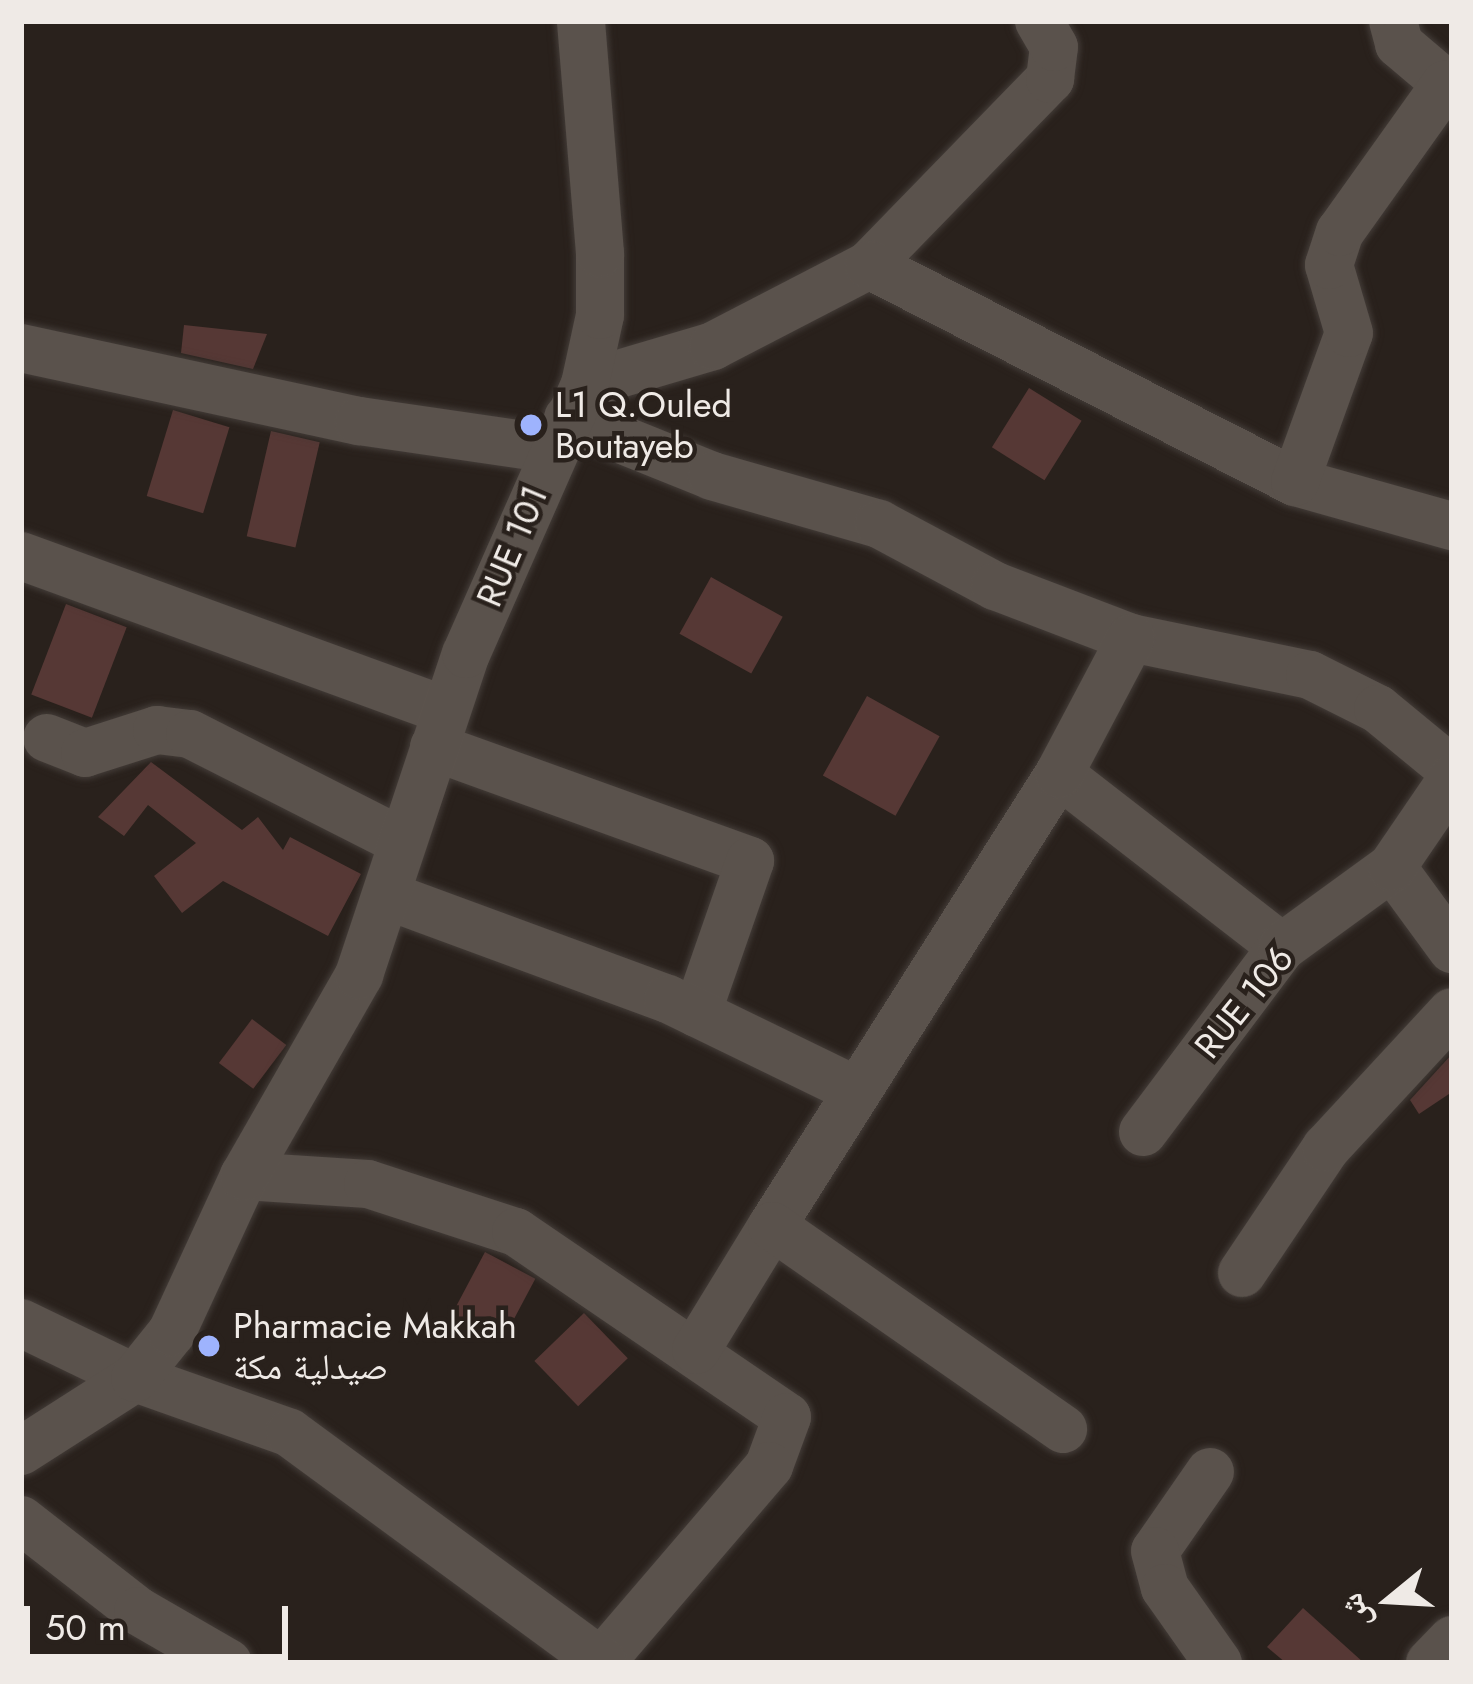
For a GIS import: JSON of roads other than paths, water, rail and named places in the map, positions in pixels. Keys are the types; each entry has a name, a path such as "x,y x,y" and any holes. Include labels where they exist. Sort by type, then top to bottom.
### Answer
{"street":[{"name":"RUE 101","path":"21,1451 135,1378 172,1332 244,1176 359,976 440,729 569,417 600,294 580,21"},
{"path":"569,417 869,265 1051,79 1054,47 1039,21"},
{"path":"1295,482 1349,333 1329,266 1340,232 1449,87 1399,44 1393,21"},
{"path":"869,265 1295,482 1452,526"},
{"path":"21,348 359,421 569,417 712,476 879,524 995,586 1131,638 1310,675 1378,709 1452,774"},
{"path":"21,556 750,861 697,1013"},
{"path":"696,1350 853,1089 1058,774 1131,638"},
{"path":"47,738 85,753 157,730 190,734 401,841"},
{"path":"1058,774 1282,947"},
{"name":"RUE 106","path":"1143,1132 1282,947 1392,867 1452,774"},
{"path":"1392,867 1452,949"},
{"path":"382,909 697,1013 853,1089"},
{"path":"1241,1273 1341,1130 1452,1012"},
{"path":"21,1323 135,1378 290,1433 602,1662 789,1430 773,1404 516,1232 368,1184 244,1176"},
{"path":"772,1226 1063,1429"},
{"path":"1210,1472 1155,1551 1166,1588 1218,1663"},
{"path":"21,1520 139,1611 228,1663"}],"place":[{"name":"L1 Q.Ouled Boutayeb","path":"531,425"},
{"name":"Pharmacie Makkah صيدلية مكة","path":"209,1346"}]}
